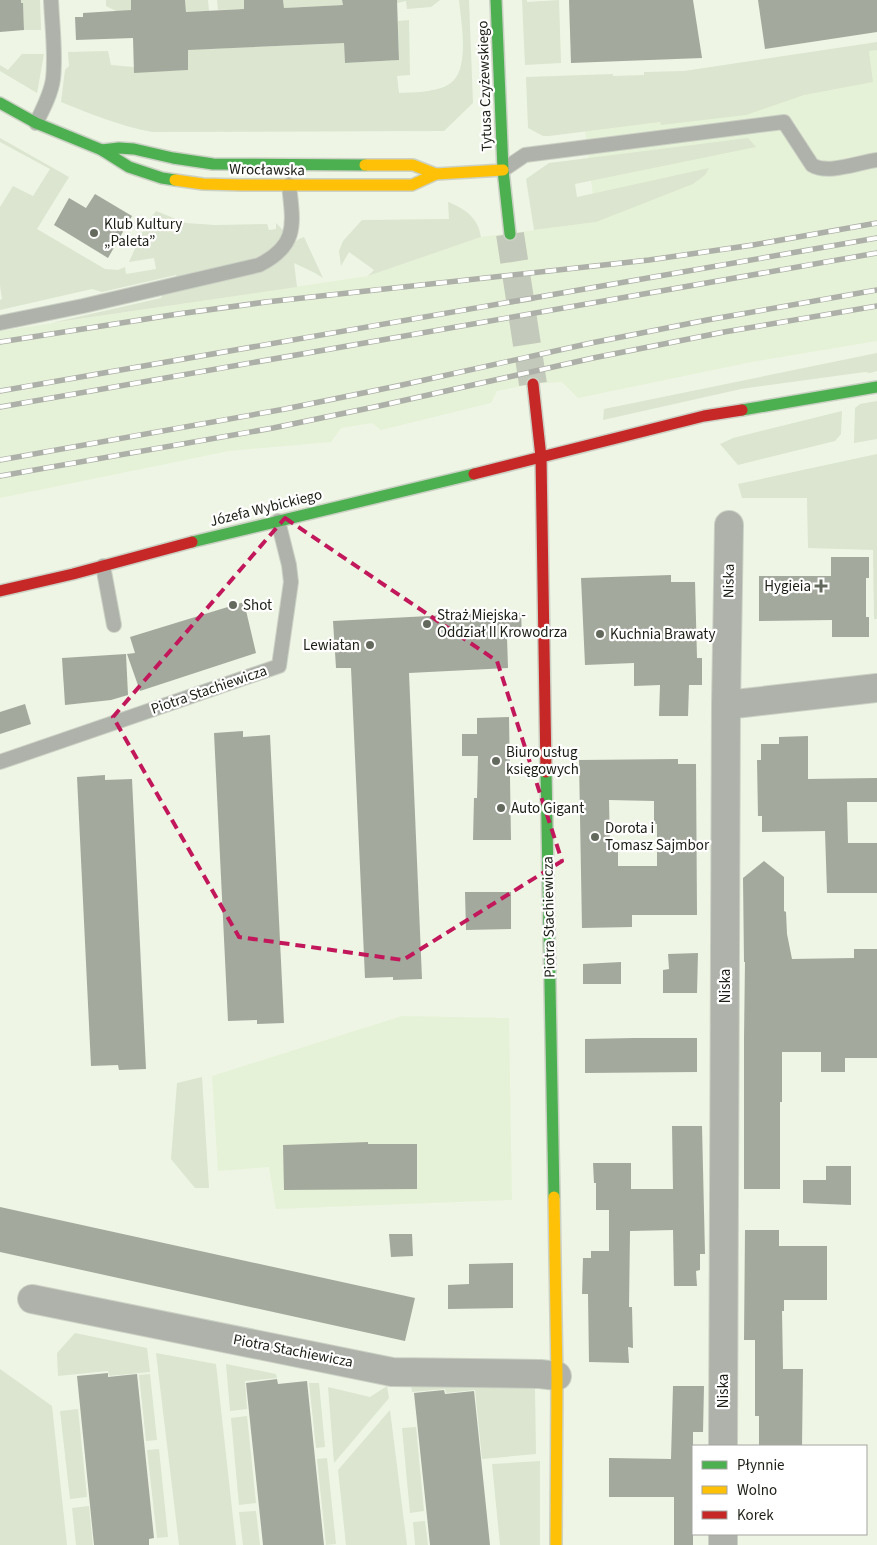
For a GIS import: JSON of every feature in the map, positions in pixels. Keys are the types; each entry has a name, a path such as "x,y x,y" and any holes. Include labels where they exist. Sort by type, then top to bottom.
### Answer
{"street":[{"name":"Tytusa Czyżewskiego","path":"496,0 504,170"},
{"name":"Wrocławska","path":"0,104 36,123 102,150 129,167 162,178 178,181 203,184 412,185 436,174 504,170"},
{"name":"Wrocławska","path":"102,150 134,149 213,164 413,165 436,174"},
{"path":"504,170 510,234"},
{"path":"533,384 541,457"},
{"name":"Józefa Wybickiego","path":"0,591 704,416 877,387"},
{"name":"Piotra Stachiewicza","path":"541,457 556,1376 556,1545"},
{"name":"Niska","path":"723,1445 726,705 729,525"},
{"path":"726,705 877,688"},
{"name":"Piotra Stachiewicza","path":"32,1299 392,1372 540,1374 556,1376"}],"lane":[{"path":"36,123 46,103 53,80 51,0"},
{"path":"504,170 525,155 784,122 812,165 816,167 835,168 877,160"},
{"path":"0,323 83,306 259,265 279,252 287,242 290,234 293,221 289,185"},
{"name":"Piotra Stachiewicza","path":"0,762 280,666 291,582 289,565 278,521"},
{"path":"103,566 114,625"}],"highlighted area":[{"path":"285,518 497,661 562,861 403,960 239,937 113,717"}],"shaded area":[{"path":"21,0 40,0 41,30 24,30 23,4"},
{"path":"106,0 131,0 132,19 106,6"},
{"path":"185,0 208,0 209,11 186,12"},
{"path":"217,0 244,0 244,9 218,10"},
{"path":"283,0 342,0 343,5 284,8"},
{"path":"397,0 440,0 431,7 407,9 406,1 397,3"},
{"path":"459,0 469,0 473,103 444,131 152,132 117,123 61,102 65,70 69,66 68,52 108,51 111,65 134,67 135,72 188,70 187,44 208,43 208,49 323,44 344,37 345,63 399,60 398,21 409,20 410,75 397,76 399,93 436,90 449,84 459,73 463,42"},
{"path":"522,0 527,0 527,2 559,0 561,63 525,65"},
{"path":"877,42 877,50 869,51 873,82 804,95 746,115 661,125 660,122 549,136 543,136 528,128 526,77 613,74 613,76 644,75 644,72 684,71"},
{"path":"877,50 877,341 752,362 578,398 562,382 533,384 497,391 491,403 381,430 372,423 341,428 331,442 229,451 0,498 0,331 368,276 481,237 596,222 583,113 871,66 869,51"},
{"path":"22,54 44,54 37,93 0,71 0,65 8,70"},
{"path":"0,138 69,177 37,229 105,269 118,270 125,267 126,274 156,269 154,258 129,262 146,224 156,211 186,223 215,225 267,224 269,230 276,229 276,223 284,231 273,249 256,259 177,278 176,275 102,292 92,289 0,310 0,300 2,299 0,285 0,207 13,186 33,196 50,169 0,142"},
{"path":"748,138 756,147 575,184 577,197 709,168 705,175 693,184 596,222 534,230 526,179 549,163"},
{"path":"448,202 466,211 474,219 481,237 368,276 374,270 349,252 341,266 339,251 343,241 362,220 449,219"},
{"path":"304,237 323,278 294,263 297,287 51,323 161,298 163,294 259,272 278,262 294,243"},
{"path":"877,353 877,371 870,373 865,372 741,389 603,420 604,409"},
{"path":"877,401 877,439 854,443 855,408 860,404"},
{"path":"842,411 841,434 835,441 738,465 720,444 733,438"},
{"path":"877,454 877,619 874,619 873,550 808,548 807,498 742,498 738,484"},
{"path":"402,1016 509,1018 512,1200 276,1209 269,1167 218,1171 212,1076"},
{"path":"202,1077 209,1188 195,1188 171,1159 177,1083"},
{"path":"75,1333 147,1348 150,1372 109,1376 108,1371 58,1376 57,1353"},
{"path":"156,1353 216,1364 236,1545 179,1545"},
{"path":"226,1364 276,1374 277,1378 245,1381 247,1409 230,1411"},
{"path":"0,1369 52,1406 67,1545 0,1545"},
{"path":"150,1374 157,1440 146,1441 139,1375"},
{"path":"309,1383 319,1383 325,1447 316,1448"},
{"path":"515,1383 535,1388 536,1454 482,1459 475,1390 446,1393 445,1389 412,1392 411,1386"},
{"path":"387,1386 389,1398 334,1463 328,1387 370,1397"},
{"path":"78,1409 87,1497 70,1499 60,1411"},
{"path":"390,1410 407,1545 346,1545 338,1470"},
{"path":"247,1416 256,1503 239,1505 231,1418"},
{"path":"416,1427 424,1511 410,1513 402,1428"},
{"path":"159,1449 168,1537 157,1538 147,1450"},
{"path":"327,1458 336,1544 326,1545 317,1459"},
{"path":"540,1461 540,1545 500,1545 492,1464"},
{"path":"89,1506 93,1545 76,1545 72,1508"},
{"path":"256,1511 260,1545 243,1545 239,1512"},
{"path":"425,1521 428,1545 415,1545 413,1522"}],"building":[{"path":"0,0 21,0 21,3 23,3 24,30 0,32"},
{"path":"131,0 185,0 186,12 244,9 244,0 283,0 284,8 343,5 342,0 397,0 399,60 345,63 344,43 188,50 188,70 134,73 133,38 76,40 75,17 83,17 83,13 131,10"},
{"path":"569,0 693,0 702,58 571,63"},
{"path":"758,0 877,0 877,32 765,49"},
{"name":"Klub Kultury „Paleta”","path":"95,194 132,216 108,258 54,225 69,198 86,208"},
{"path":"831,557 869,557 869,578 866,578 866,617 869,617 869,637 832,637 832,620 759,621 759,576 831,576"},
{"path":"671,575 671,582 695,582 697,658 702,658 702,685 689,685 688,716 659,716 660,685 634,686 634,663 585,665 581,578"},
{"path":"244,602 256,653 140,691 127,654 135,653 130,637"},
{"path":"506,612 521,613 522,636 507,637 508,668 409,673 422,979 393,980 393,977 365,978 351,668 336,668 333,621"},
{"path":"126,654 128,695 111,700 65,705 62,658"},
{"path":"25,704 31,724 0,734 0,712"},
{"path":"509,717 511,840 473,840 478,756 462,756 462,734 477,734 477,718"},
{"path":"243,731 243,737 270,735 284,1023 257,1024 257,1020 228,1021 214,733"},
{"path":"808,736 808,779 877,778 877,802 847,802 848,843 877,843 877,893 827,893 825,831 762,832 762,816 758,816 757,760 761,760 761,744 779,744 779,737"},
{"path":"678,759 678,764 696,764 697,915 632,915 632,927 582,928 579,760","holes":["609,800 654,801 654,824 657,824 657,866 618,866 618,850 610,850"]},
{"path":"105,775 105,780 132,779 146,1069 119,1070 118,1065 91,1066 77,777"},
{"path":"764,861 784,877 784,911 786,912 787,934 792,959 854,958 854,949 877,949 877,1058 845,1058 845,1072 821,1072 821,1052 782,1052 780,1189 744,1189 745,962 743,878"},
{"path":"465,892 511,892 511,929 466,930"},
{"path":"698,953 697,993 663,993 663,970 669,969 668,954"},
{"path":"621,962 621,984 583,984 583,964"},
{"path":"697,1038 697,1072 585,1073 585,1039"},
{"path":"672,1126 702,1126 705,1254 700,1254 700,1270 696,1271 697,1286 674,1286 673,1230 630,1231 629,1307 632,1307 633,1348 628,1347 629,1363 589,1362 588,1294 582,1294 583,1258 591,1258 591,1251 609,1251 609,1210 596,1210 596,1183 594,1183 593,1163 631,1163 631,1189 673,1189"},
{"path":"368,1142 368,1144 417,1144 417,1189 284,1190 283,1145"},
{"path":"826,1166 851,1166 851,1205 803,1203 803,1180 826,1180"},
{"path":"0,1207 415,1298 405,1341 0,1252"},
{"path":"745,1230 779,1230 779,1246 827,1246 827,1300 784,1300 784,1311 782,1311 783,1369 803,1369 802,1445 759,1445 759,1416 755,1416 755,1340 744,1340"},
{"path":"389,1234 412,1234 413,1256 391,1257"},
{"path":"513,1263 513,1308 448,1309 448,1285 469,1284 469,1264"},
{"path":"108,1373 108,1377 137,1374 154,1538 149,1539 149,1545 94,1545 77,1376"},
{"path":"277,1379 278,1384 307,1381 324,1545 263,1545 246,1383"},
{"path":"673,1386 704,1386 703,1432 693,1432 692,1445 693,1545 674,1545 674,1497 609,1497 609,1458 671,1459"},
{"path":"444,1390 445,1394 474,1391 490,1545 430,1545 414,1393"}],"tunnel":[{"path":"510,234 533,384"}],"railway":[{"path":"0,342 266,302 649,260 753,245 877,223"},
{"path":"0,391 877,238"},
{"path":"0,407 877,253"},
{"path":"0,460 285,409 591,343 877,290"},
{"path":"0,476 273,428 593,358 724,332 877,306"}],"traffic: fast":[{"path":"496,0 503,170 510,234"},
{"path":"0,103 36,123 102,150 129,167 162,178 175,180"},
{"path":"102,150 134,149 173,158 213,164 365,165"},
{"path":"742,410 877,387"},
{"path":"192,542 474,474"},
{"path":"546,772 554,1197"}],"traffic: slow":[{"path":"365,165 413,165 436,174"},
{"path":"175,180 203,184 242,185 412,185 436,174 503,170"},
{"path":"554,1197 557,1376 556,1545"}],"traffic: jam":[{"path":"533,384 541,457 546,772"},
{"path":"474,474 704,416 742,410"},
{"path":"0,591 73,574 192,542"}],"place":[{"name":"Klub Kultury „Paleta”","path":"94,233"},
{"name":"Hygieia","path":"821,586"},
{"name":"Shot","path":"233,605"},
{"name":"Straż Miejska - Oddział II Krowodrza","path":"427,624"},
{"name":"Kuchnia Brawaty","path":"600,634"},
{"name":"Lewiatan","path":"370,645"},
{"name":"Biuro usług księgowych","path":"496,761"},
{"name":"Auto Gigant","path":"501,808"},
{"name":"Dorota i Tomasz Sajmbor","path":"595,837"}]}
